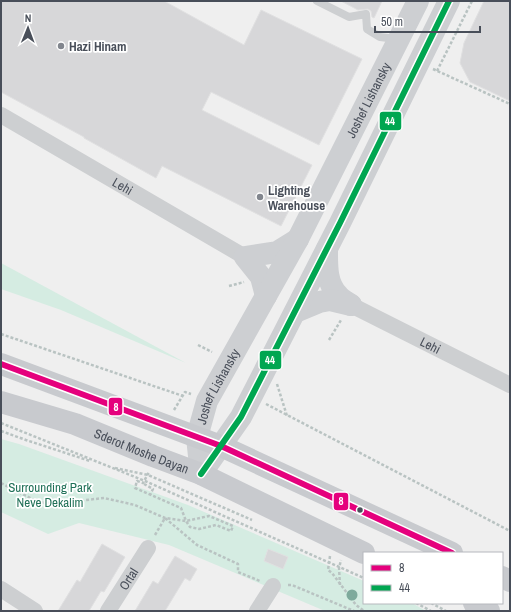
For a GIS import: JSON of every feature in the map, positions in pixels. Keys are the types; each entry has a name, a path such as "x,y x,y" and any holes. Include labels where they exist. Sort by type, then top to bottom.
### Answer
{"main road":[{"name":"Joshef Lishansky","path":"201,474 197,437 207,401 298,239 418,1"},
{"path":"201,474 241,417 327,247 428,67 449,1"},
{"path":"266,296 261,277 245,257 277,252 298,239"},
{"path":"327,247 327,269 330,283 337,295 351,304"},
{"path":"295,312 319,302 330,300 351,304"},
{"path":"1,364 221,446 450,552"},
{"name":"Sderot Moshe Dayan","path":"1,402 75,424 201,474 363,553"},
{"path":"476,604 489,611"}],"street":[{"name":"Lehi","path":"1,115 245,257"},
{"name":"Lehi","path":"351,304 510,385"},
{"name":"Ortal","path":"108,611 148,548"},
{"path":"257,611 273,586"},
{"path":"1,589 35,611"}],"lane":[{"path":"317,1 349,18 366,14 367,30 380,37 399,39"}],"path":[{"path":"472,1 428,67 510,104"},
{"path":"1,334 183,396"},
{"path":"198,345 212,352"},
{"path":"276,380 288,416"},
{"path":"264,403 510,531"},
{"path":"1,423 108,466 328,562 338,568 363,578"},
{"path":"1,431 108,466 148,475 256,522"},
{"path":"144,482 148,475"},
{"path":"1,483 36,501 50,504 104,498 135,505 165,518 186,521 209,516 233,526 231,531 216,525 199,528 190,527 186,521 181,508 150,495 135,488 137,481 144,482 153,489 150,495"},
{"path":"148,548 165,518"},
{"path":"165,518 197,545 238,564 238,572 273,586 292,585 354,611"},
{"path":"331,554 328,562 328,570 332,573 356,605 364,611"},
{"path":"338,568 340,585"},
{"path":"418,604 431,611"},
{"path":"433,604 446,611"}],"green space":[{"path":"1,263 186,363 61,310 1,289"},
{"name":"Surrounding Park Neve Dekalim","path":"1,439 19,444 188,505 363,581 363,604 414,604 426,611 325,611 169,545 79,523 48,534 1,512"}],"building":[{"path":"1,1 164,1 244,45 261,10 362,59 319,145 211,92 202,110 312,165 281,226 162,166 156,178 1,92"},
{"path":"341,1 382,1 374,18 372,17 371,11 368,9 358,10"},
{"path":"484,1 510,1 510,101 470,82 460,63 464,43"},
{"path":"102,544 125,557 104,592 101,591 89,611 58,611 77,580 80,582"},
{"path":"268,549 288,557 283,569 264,561"},
{"path":"175,556 197,569 190,581 185,578 165,611 135,611 153,581 158,584"}],"transit line":[{"name":"44","path":"201,474 241,417 340,223 449,1"},
{"name":"8","path":"1,364 221,446 450,552"}],"place":[{"name":"Hazi Hinam","path":"61,46"},
{"name":"Lighting Warehouse","path":"260,197"}]}
